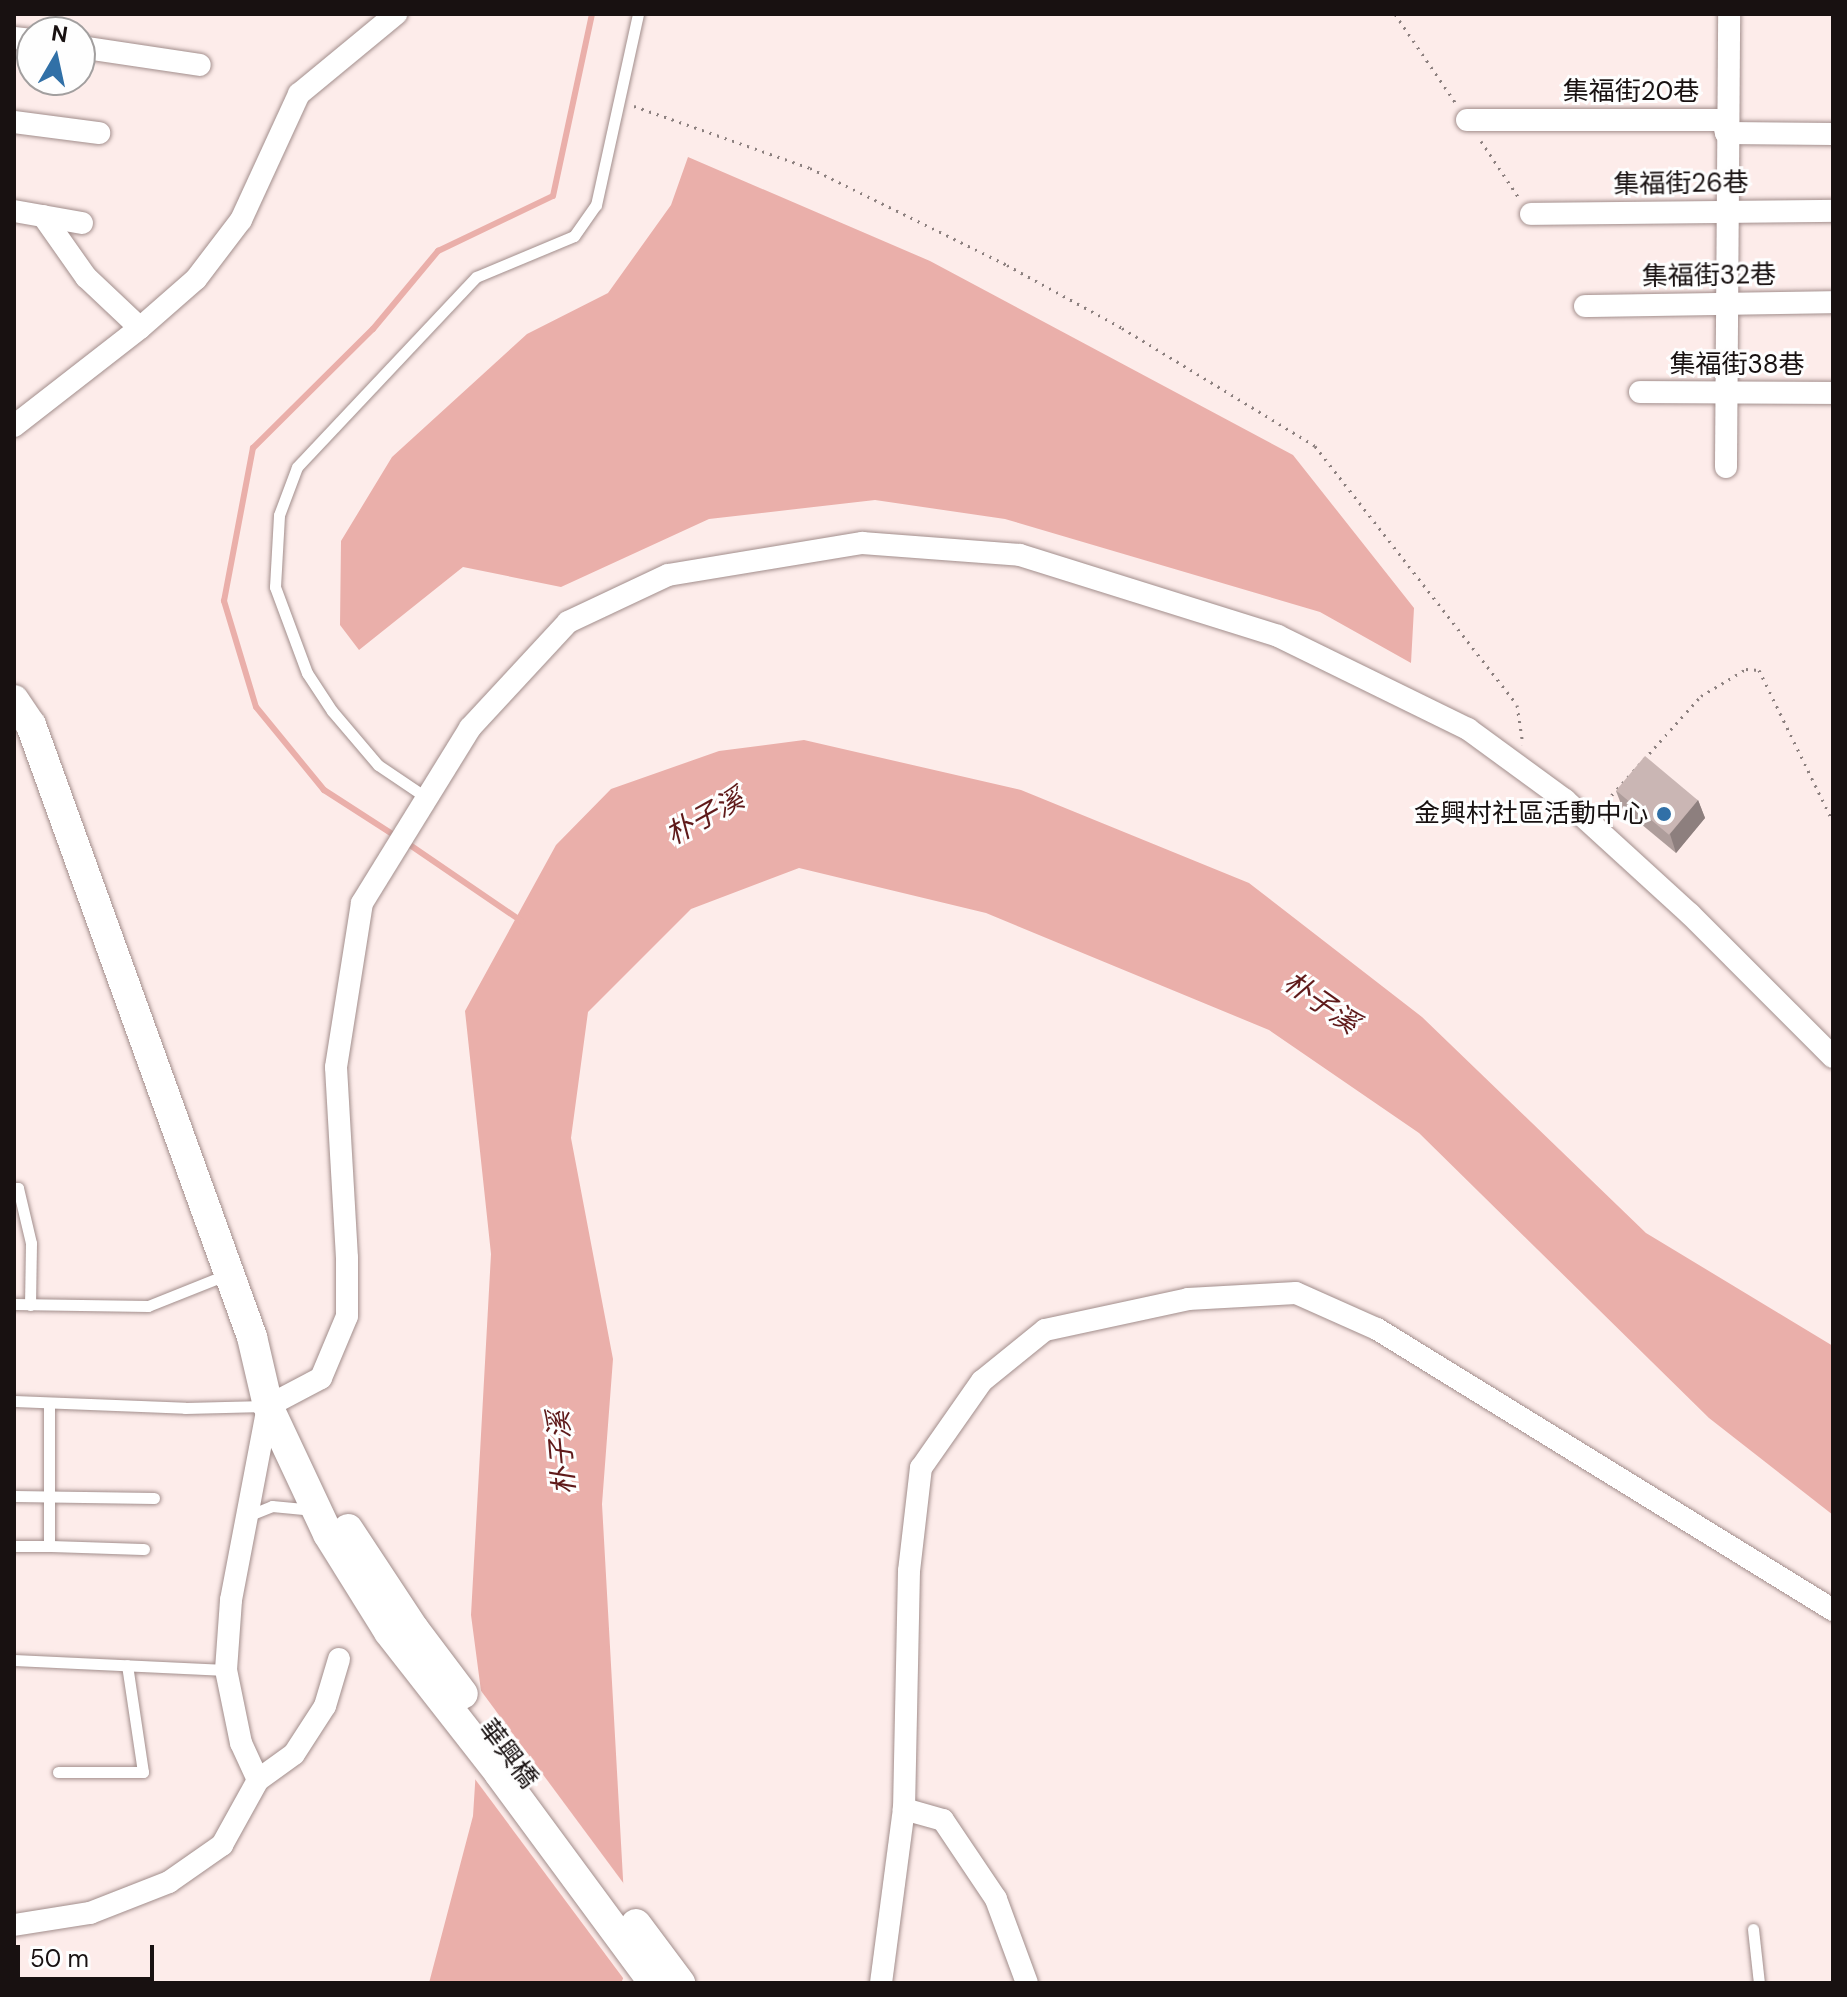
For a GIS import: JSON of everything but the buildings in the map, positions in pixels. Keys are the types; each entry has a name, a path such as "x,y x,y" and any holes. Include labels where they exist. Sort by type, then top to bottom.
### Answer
{"street":[{"path":"15,422 140,328 196,279 241,220 299,94 396,14"},
{"path":"1726,467 1729,14"},
{"path":"96,49 200,65"},
{"name":"集福街20巷","path":"1467,120 1723,120 1726,133 1833,134"},
{"path":"14,122 99,133"},
{"path":"14,211 82,223"},
{"name":"集福街26巷","path":"1531,214 1833,211"},
{"path":"43,216 86,277 140,328"},
{"name":"集福街32巷","path":"1585,306 1833,302"},
{"name":"集福街38巷","path":"1640,392 1833,393"},
{"path":"268,1406 321,1378 347,1316 347,1258 336,1067 362,903 470,728 568,622 668,575 862,543 1020,555 1278,636 1468,729 1528,773 1588,821 1690,914 1833,1057"},
{"path":"14,700 22,731 252,1337 268,1406 329,1522"},
{"path":"881,1983 904,1809 909,1571 921,1468 982,1381 1045,1330 1174,1302 1296,1293 1377,1329 1833,1610"},
{"path":"258,1780 241,1743 226,1670 231,1600 268,1406"},
{"name":"華興橋","path":"329,1522 389,1632 499,1773 654,1983"},
{"name":"華興橋","path":"329,1522 414,1629 680,1983"},
{"path":"14,1925 90,1913 169,1882 222,1845 258,1780 294,1754 325,1706 339,1659"},
{"path":"904,1809 943,1820 996,1899 1027,1983"}],"lane":[{"path":"427,798 378,765 332,711 307,673 275,587 279,515 297,467 476,277 574,236 596,205 638,14"},
{"path":"14,1188 18,1188 31,1243 30,1305"},
{"path":"14,1304 148,1306 229,1274"},
{"path":"14,1401 185,1408 268,1406"},
{"path":"49,1403 49,1546"},
{"path":"14,1496 154,1498"},
{"path":"245,1517 272,1506 329,1522"},
{"path":"14,1546 144,1549"},
{"path":"14,1660 226,1670"},
{"path":"58,1772 143,1772 127,1665"},
{"path":"1753,1929 1759,1983"}],"path":[{"path":"619,101 810,168 838,181 1007,265 1122,328 1315,446 1517,705 1528,773"},
{"path":"1588,821 1701,696 1746,669 1759,670 1768,681 1833,822"}],"water":[{"path":"688,157 930,261 1293,455 1414,608 1411,663 1320,612 1005,519 875,500 709,519 561,587 463,567 359,650 340,625 341,541 392,457 527,334 608,293 671,205"},
{"name":"朴子溪","path":"804,740 1021,790 1249,883 1422,1017 1646,1233 1833,1346 1833,1515 1709,1418 1419,1133 1269,1030 986,913 799,868 691,909 588,1012 571,1138 613,1359 602,1504 628,1968 621,1983 429,1983 473,1816 481,1691 471,1615 491,1254 465,1011 556,845 611,789 719,751"}],"pier":[{"path":"476,1684 627,1888 632,1968 626,1982 472,1775"}],"waterway":[{"path":"397,837 324,790 256,707 224,601 253,448 373,329 438,251 553,196 592,14"},
{"path":"407,843 523,922"}],"place":[{"name":"金興村社區活動中心","path":"1664,814"}]}
